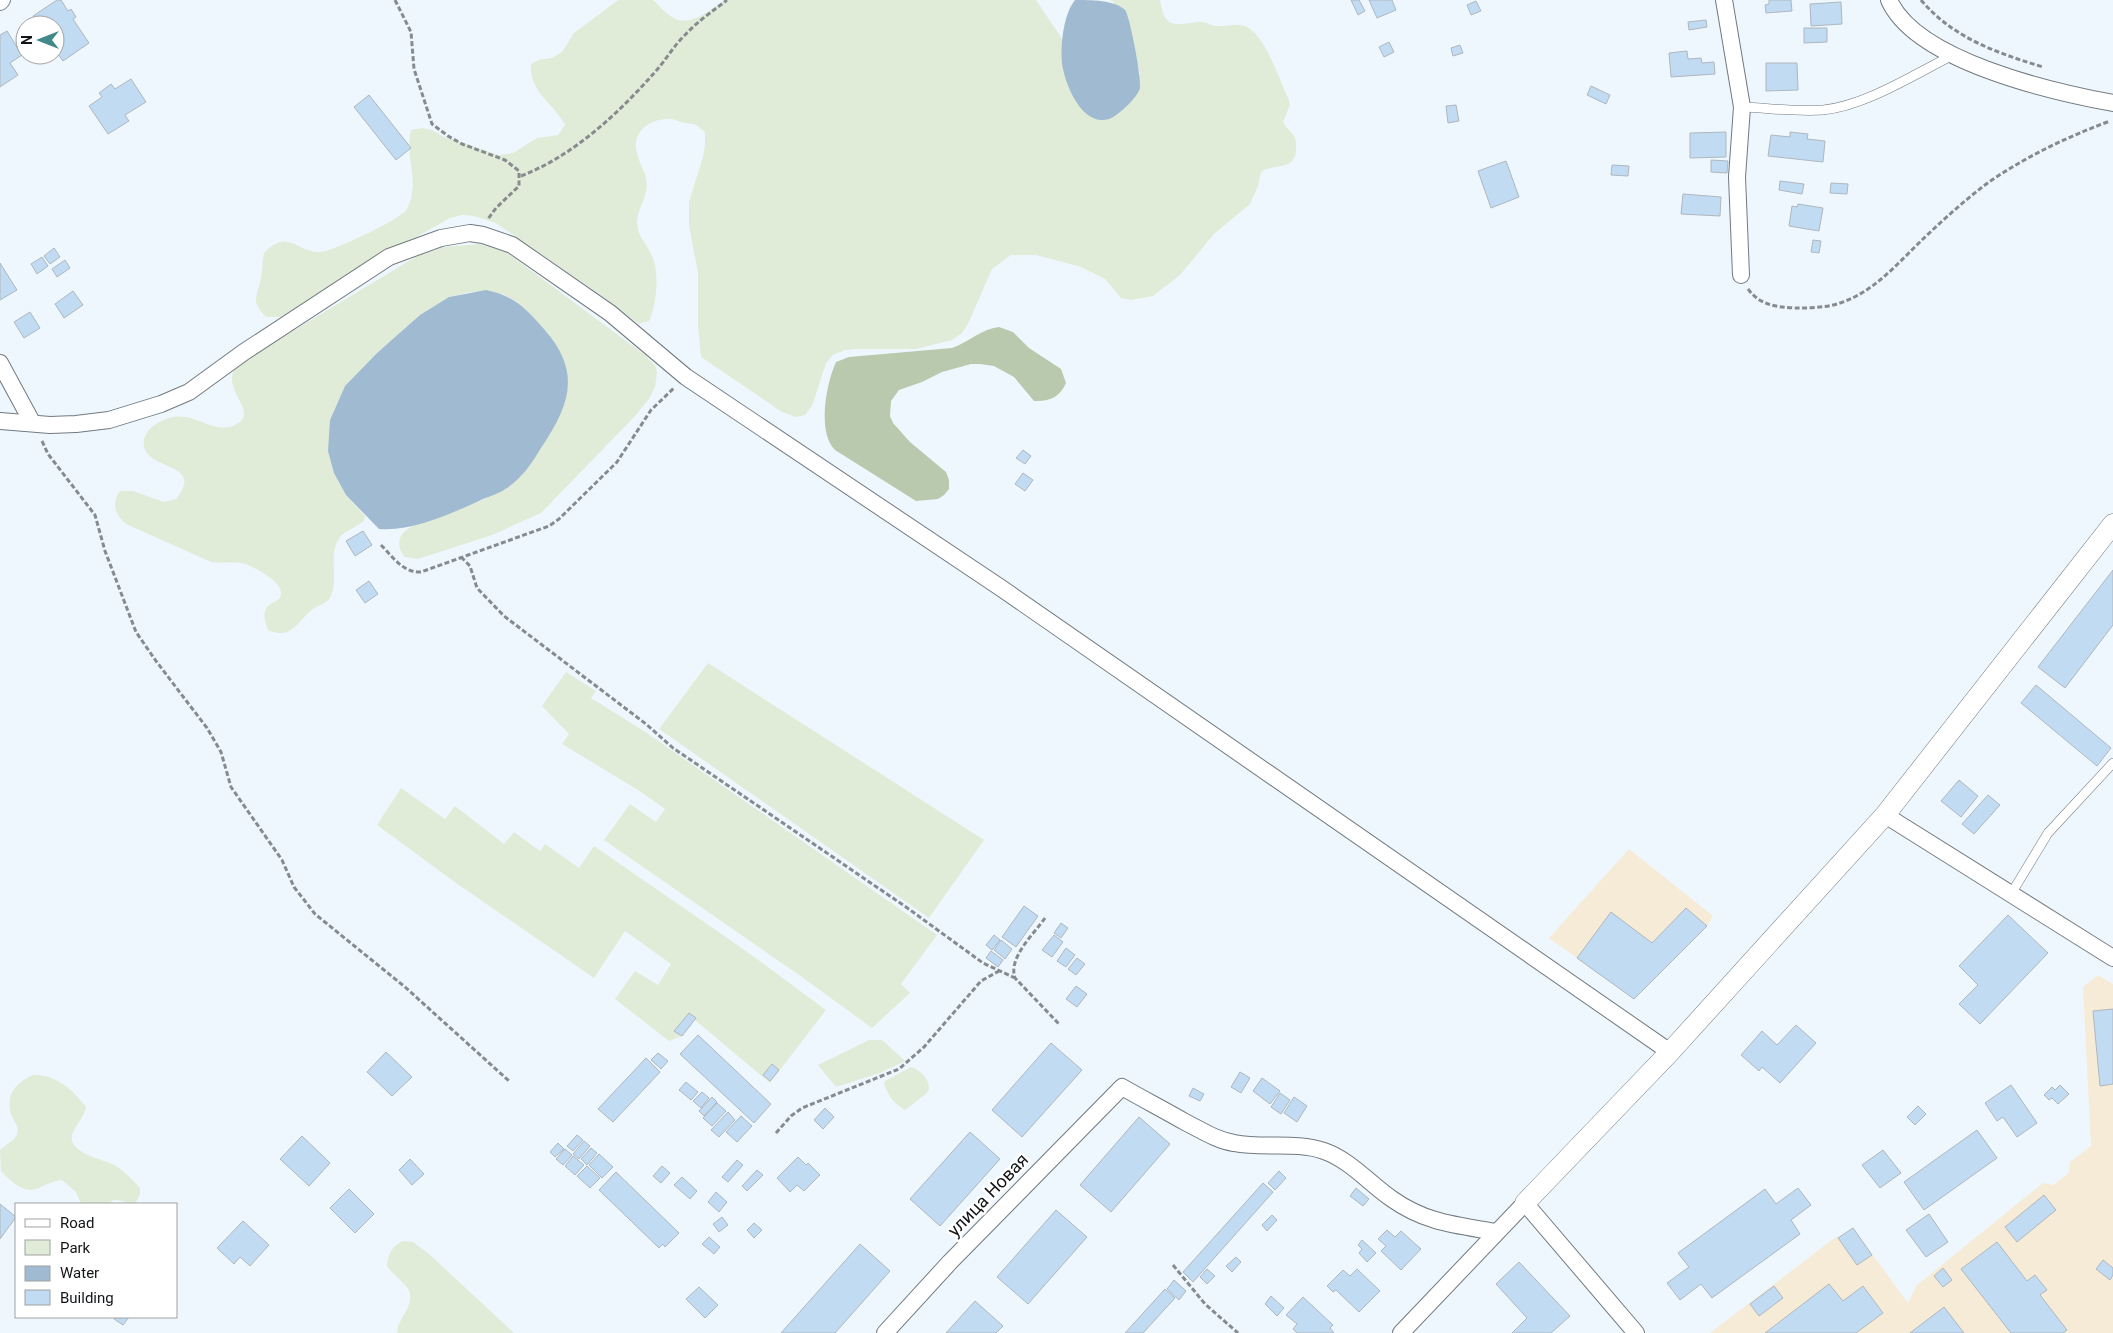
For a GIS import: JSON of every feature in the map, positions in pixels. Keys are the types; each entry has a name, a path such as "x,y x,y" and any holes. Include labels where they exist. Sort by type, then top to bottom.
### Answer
{"street":[{"path":"1724,0 1742,107 1737,178 1741,275"},
{"path":"1889,0 1892,7 1911,29 1953,55 1985,70 2022,82 2113,103"},
{"path":"0,421 32,422 50,426 109,420 161,404 189,392 244,352 389,256 441,238 470,233 483,234 512,245 610,313 686,377 1001,588 1670,1052"},
{"path":"0,363 32,422"},
{"path":"1401,1333 1670,1052 1885,815 2113,524"},
{"path":"1885,815 2113,958"},
{"name":"улица Новая","path":"885,1333 950,1262 1122,1087 1217,1138 1230,1143 1246,1146 1310,1147 1325,1151 1336,1156 1392,1199 1420,1216 1445,1223 1496,1232"},
{"path":"1525,1204 1636,1333"}],"lane":[{"path":"1742,107 1823,110 1848,105 1953,55"},
{"path":"2011,894 2048,833 2113,763"}],"path":[{"path":"395,0 411,32 414,69 432,124 462,144 505,160 520,171 520,186 496,208 485,224 483,234"},
{"path":"521,176 541,168 563,154 615,115 655,72 685,34 727,0"},
{"path":"1921,0 1950,28 1972,41 2006,56 2046,68"},
{"path":"1741,275 1748,290 1761,302 1783,308 1812,308 1840,303 1867,290 1894,268 1952,212 1988,183 2025,158 2113,120"},
{"path":"381,544 403,567 412,572 421,572 548,526 559,519 617,462 651,410 686,377"},
{"path":"32,422 48,454 95,515 105,551 136,632 156,662 207,728 221,752 231,786 282,860 294,887 315,914 405,987 508,1081"},
{"path":"461,557 470,566 477,588 504,616 646,724 673,748 906,907 983,963 1015,978"},
{"path":"1044,918 1015,960 1012,970 1015,978 1059,1024"},
{"path":"776,1133 791,1116 802,1108 899,1069 924,1047 981,981 999,972"},
{"path":"1173,1266 1205,1304 1238,1333"}],"shaded area":[{"path":"1629,849 1713,916 1707,926 1634,999 1549,938"},
{"path":"2098,975 2113,984 2113,1333 1710,1333 1837,1236 1839,1238 1853,1228 1908,1303 1917,1285 2043,1183 2053,1185 2069,1173 2070,1162 2091,1146 2083,987"}],"green space":[{"path":"618,0 653,0 675,19 683,21 705,14 725,0 1036,0 1063,40 1063,69 1078,105 1140,74 1136,57 1113,1 1109,0 1160,0 1165,16 1172,23 1200,22 1216,26 1242,25 1256,35 1268,52 1289,100 1290,105 1283,122 1295,138 1295,156 1288,164 1261,172 1258,186 1250,204 1214,234 1180,275 1153,296 1131,300 1121,298 1105,279 1081,267 1036,255 1011,255 992,269 968,324 962,333 952,340 916,349 856,349 845,350 833,355 826,363 812,406 805,415 796,417 782,412 701,357 698,325 698,273 689,226 689,202 703,157 705,132 695,124 674,119 659,120 648,125 640,132 636,142 637,153 647,186 638,214 637,227 656,269 656,297 649,321 639,324 605,298 496,223 474,216 462,215 450,218 330,286 281,317 266,317 258,306 256,298 262,274 263,256 273,245 288,242 316,252 326,251 382,226 407,209 413,189 409,150 411,130 422,128 432,130 442,136 499,155 513,153 537,138 558,135 565,125 534,83 531,74 531,64 541,59 552,58 562,52 574,33"},
{"path":"479,244 506,252 645,355 656,367 655,387 649,399 636,415 541,513 492,535 418,559 405,557 400,550 399,542 401,536 412,526 454,512 506,489 550,335 516,301 503,294 470,292 449,297 420,315 377,353 345,386 330,420 346,495 365,516 364,521 343,534 337,542 331,596 325,603 313,609 294,628 283,633 268,630 264,617 265,611 270,604 279,599 281,594 280,588 276,583 263,573 241,563 211,562 126,524 119,516 115,505 120,491 133,491 164,502 176,499 184,486 184,478 178,471 151,457 145,450 145,436 154,425 168,418 180,416 218,427 237,424 243,418 244,412 232,380 233,372 240,363 417,256 445,247"},
{"path":"999,327 1013,332 1029,348 1061,369 1066,383 1061,392 1053,398 1044,401 1034,401 1014,377 994,366 971,364 942,372 922,382 899,390 891,401 890,416 893,423 910,442 946,472 949,480 949,489 944,495 938,499 916,501 835,450 829,442 826,432 825,408 829,382 836,362 849,357 952,348 986,330"},
{"path":"708,663 984,840 929,918 659,729"},
{"path":"566,672 596,691 591,698 647,733 937,935 901,984 910,993 872,1028 604,840 630,804 656,822 665,809 638,790 562,744 569,734 542,706"},
{"path":"401,788 445,819 455,806 504,844 514,832 540,851 545,844 579,868 594,846 746,951 826,1010 770,1083 695,1020 682,1036 669,1041 615,999 635,971 658,985 671,964 625,931 594,978 456,883 377,825"},
{"path":"869,1040 882,1040 905,1061 880,1073 836,1087 818,1065"},
{"path":"911,1067 923,1075 929,1085 929,1089 926,1094 905,1110 891,1098 884,1083"},
{"path":"33,1075 41,1075 56,1080 70,1089 86,1107 73,1131 72,1141 75,1146 86,1154 110,1163 122,1170 140,1188 140,1194 136,1203 113,1200 110,1203 81,1203 76,1192 62,1180 28,1190 18,1186 1,1171 0,1150 14,1139 18,1132 10,1111 10,1098 16,1087"},
{"path":"403,1241 413,1242 429,1254 514,1333 397,1333 408,1306 410,1295 406,1286 387,1266 391,1251"}],"water":[{"path":"1075,0 1102,1 1115,4 1125,10 1130,24 1140,88 1127,106 1109,119 1100,120 1084,112 1072,95 1065,77 1062,61 1063,33 1068,14"},
{"path":"486,290 505,296 519,304 544,329 556,345 564,360 568,388 565,403 559,417 530,465 517,480 504,490 459,510 418,525 405,528 379,529 346,495 334,473 328,451 330,420 345,386 377,353 420,315 449,297"}],"building":[{"path":"57,0 61,0 68,11 71,9 76,17 73,19 89,43 65,60 65,15 34,15"},
{"path":"1351,0 1359,0 1365,11 1358,15"},
{"path":"1369,0 1392,0 1396,10 1377,18"},
{"path":"1769,0 1791,0 1792,11 1766,13 1765,5 1769,4"},
{"path":"1476,1 1481,11 1471,15 1467,5"},
{"path":"1841,2 1842,24 1811,26 1810,4"},
{"path":"1706,20 1707,27 1689,30 1688,22"},
{"path":"1804,28 1827,28 1827,42 1804,43"},
{"path":"7,31 15,44 15,60 10,63 18,75 0,87 0,35"},
{"path":"1389,42 1394,52 1384,57 1379,47"},
{"path":"1460,45 1463,53 1453,56 1451,48"},
{"path":"1687,51 1688,59 1701,58 1702,63 1714,62 1715,74 1671,77 1669,53"},
{"path":"1766,63 1797,63 1798,90 1766,91"},
{"path":"131,79 146,102 125,115 129,121 108,134 89,106 102,97 99,93 111,84 115,89"},
{"path":"1591,86 1610,95 1606,104 1587,95"},
{"path":"369,95 411,148 396,160 354,107"},
{"path":"1456,105 1459,121 1448,123 1446,106"},
{"path":"1726,132 1726,157 1690,158 1690,133"},
{"path":"1790,132 1808,134 1807,139 1825,141 1823,162 1768,156 1771,135 1790,137"},
{"path":"1711,160 1728,161 1727,173 1711,172"},
{"path":"1506,161 1519,197 1491,208 1478,171"},
{"path":"1612,165 1629,166 1628,176 1611,175"},
{"path":"1780,181 1804,184 1802,194 1779,190"},
{"path":"1831,183 1848,184 1847,194 1830,193"},
{"path":"1683,194 1721,197 1720,216 1681,214"},
{"path":"1798,204 1823,208 1819,231 1789,226 1792,206 1797,207"},
{"path":"1813,240 1821,241 1819,253 1811,252"},
{"path":"54,248 60,257 50,264 44,256"},
{"path":"42,257 48,266 37,274 31,264"},
{"path":"65,260 70,268 57,277 52,269"},
{"path":"0,263 17,290 0,300"},
{"path":"73,291 83,305 64,318 55,304"},
{"path":"30,312 40,328 24,338 14,322"},
{"path":"1023,450 1031,456 1025,464 1016,458"},
{"path":"1023,473 1033,480 1025,491 1015,484"},
{"path":"363,531 372,545 355,556 346,541"},
{"path":"2113,570 2113,625 2065,688 2038,667"},
{"path":"369,581 378,594 365,603 356,590"},
{"path":"2036,685 2111,748 2097,766 2021,703"},
{"path":"1959,780 1978,796 1961,817 1941,801"},
{"path":"1988,795 2000,805 1974,834 1962,824"},
{"path":"1024,906 1038,916 1016,947 1002,937"},
{"path":"1686,908 1707,926 1634,999 1577,958 1611,912 1652,943"},
{"path":"2008,915 2048,953 1980,1024 1959,1004 1978,985 1959,966"},
{"path":"1061,923 1068,928 1061,938 1054,933"},
{"path":"994,935 1000,940 992,950 986,945"},
{"path":"1054,935 1063,942 1052,957 1042,950"},
{"path":"1001,940 1012,949 1005,959 994,950"},
{"path":"1066,948 1075,955 1066,967 1057,961"},
{"path":"991,951 1003,960 998,967 986,958"},
{"path":"1077,958 1085,964 1076,975 1068,969"},
{"path":"1076,986 1087,994 1077,1007 1066,999"},
{"path":"2113,1009 2113,1084 2100,1086 2093,1011"},
{"path":"689,1013 696,1018 682,1036 674,1031"},
{"path":"1796,1025 1816,1043 1780,1083 1762,1067 1759,1071 1741,1055 1762,1031 1777,1045"},
{"path":"698,1035 771,1104 754,1123 680,1054"},
{"path":"1051,1043 1082,1070 1022,1137 992,1110"},
{"path":"386,1052 412,1077 392,1096 367,1072"},
{"path":"658,1053 668,1061 661,1069 651,1060"},
{"path":"646,1058 660,1072 613,1122 598,1109"},
{"path":"772,1064 779,1070 770,1081 763,1075"},
{"path":"1240,1072 1250,1078 1241,1093 1231,1087"},
{"path":"1262,1078 1280,1091 1270,1104 1253,1091"},
{"path":"686,1082 698,1092 691,1100 679,1090"},
{"path":"2011,1085 2037,1123 2017,1137 2003,1117 1997,1121 1985,1103"},
{"path":"2060,1085 2069,1094 2058,1104 2052,1098 2049,1100 2044,1095 2052,1087 2055,1090"},
{"path":"1193,1088 1204,1094 1200,1101 1189,1096"},
{"path":"702,1092 709,1098 701,1108 693,1101"},
{"path":"1280,1093 1290,1100 1281,1114 1271,1107"},
{"path":"712,1097 717,1102 704,1116 699,1111"},
{"path":"1294,1097 1307,1106 1297,1122 1284,1113"},
{"path":"717,1103 726,1111 712,1126 703,1118"},
{"path":"1918,1106 1926,1114 1915,1125 1907,1117"},
{"path":"825,1108 834,1117 823,1129 814,1120"},
{"path":"728,1112 735,1120 719,1137 711,1130"},
{"path":"741,1116 752,1126 737,1142 726,1132"},
{"path":"1139,1117 1170,1144 1111,1212 1080,1185"},
{"path":"1977,1130 1997,1158 1924,1210 1904,1182"},
{"path":"970,1132 1000,1159 940,1226 910,1199"},
{"path":"577,1135 583,1140 573,1151 567,1146"},
{"path":"302,1136 330,1163 309,1186 280,1159"},
{"path":"584,1141 590,1146 579,1159 573,1154"},
{"path":"558,1143 564,1149 555,1157 550,1152"},
{"path":"591,1148 597,1153 587,1165 581,1159"},
{"path":"565,1149 572,1155 563,1165 556,1159"},
{"path":"1883,1150 1901,1173 1880,1188 1862,1165"},
{"path":"599,1154 613,1167 602,1178 589,1165"},
{"path":"573,1156 584,1165 575,1175 565,1166"},
{"path":"798,1157 806,1165 808,1163 820,1175 804,1191 797,1185 790,1192 777,1178"},
{"path":"410,1159 424,1174 412,1185 399,1170"},
{"path":"737,1160 743,1165 728,1182 722,1177"},
{"path":"587,1166 600,1178 590,1188 577,1176"},
{"path":"662,1166 670,1173 661,1183 653,1176"},
{"path":"757,1170 763,1175 747,1191 742,1186"},
{"path":"1279,1171 1286,1178 1275,1190 1268,1183"},
{"path":"616,1172 679,1233 665,1247 663,1244 659,1248 599,1190"},
{"path":"682,1177 697,1191 690,1199 674,1185"},
{"path":"1263,1183 1273,1192 1193,1282 1183,1272"},
{"path":"1356,1188 1369,1199 1363,1206 1350,1196"},
{"path":"1798,1188 1811,1205 1791,1220 1800,1234 1712,1298 1701,1284 1680,1300 1667,1283 1689,1267 1678,1253 1765,1189 1776,1204"},
{"path":"349,1189 374,1214 355,1233 330,1208"},
{"path":"716,1192 727,1202 719,1212 708,1202"},
{"path":"2044,1195 2056,1210 2017,1242 2005,1227"},
{"path":"0,1204 15,1216 15,1218 0,1239"},
{"path":"1056,1210 1087,1237 1028,1304 997,1277"},
{"path":"1929,1214 1948,1242 1926,1257 1906,1230"},
{"path":"1272,1215 1277,1220 1267,1231 1262,1225"},
{"path":"722,1217 728,1225 719,1232 713,1224"},
{"path":"243,1221 269,1245 250,1266 240,1257 234,1264 217,1248"},
{"path":"754,1223 762,1230 754,1238 747,1230"},
{"path":"1853,1228 1872,1255 1857,1265 1838,1238"},
{"path":"1387,1230 1395,1237 1401,1231 1421,1249 1401,1270 1381,1251 1386,1246 1378,1239"},
{"path":"709,1237 720,1247 714,1254 702,1244"},
{"path":"1362,1240 1376,1253 1367,1262 1359,1253 1362,1249 1358,1245"},
{"path":"1997,1242 2027,1281 2035,1275 2047,1290 2040,1295 2067,1330 2063,1333 2011,1333 1961,1269"},
{"path":"860,1244 890,1271 835,1333 781,1333"},
{"path":"1236,1257 1241,1262 1232,1272 1226,1266"},
{"path":"2103,1260 2113,1268 2113,1275 2110,1280 2096,1269"},
{"path":"1519,1262 1570,1316 1551,1333 1512,1333 1527,1318 1496,1284"},
{"path":"1943,1268 1952,1280 1943,1287 1934,1276"},
{"path":"1207,1269 1215,1276 1207,1284 1200,1277"},
{"path":"1357,1269 1380,1291 1359,1312 1336,1290 1333,1292 1327,1286 1343,1270 1350,1276"},
{"path":"1174,1280 1186,1291 1179,1300 1167,1289"},
{"path":"1829,1284 1843,1301 1863,1286 1883,1313 1856,1333 1765,1333"},
{"path":"1774,1286 1783,1298 1759,1316 1750,1304"},
{"path":"699,1287 718,1305 705,1318 686,1299"},
{"path":"1165,1289 1175,1298 1143,1333 1125,1333"},
{"path":"1271,1296 1284,1308 1277,1316 1265,1304"},
{"path":"1303,1297 1333,1325 1330,1328 1334,1333 1297,1333 1293,1329 1297,1324 1286,1315"},
{"path":"975,1301 1003,1326 996,1333 946,1333"},
{"path":"1944,1307 1964,1333 1910,1333"},
{"path":"114,1318 128,1318 123,1325"}]}
